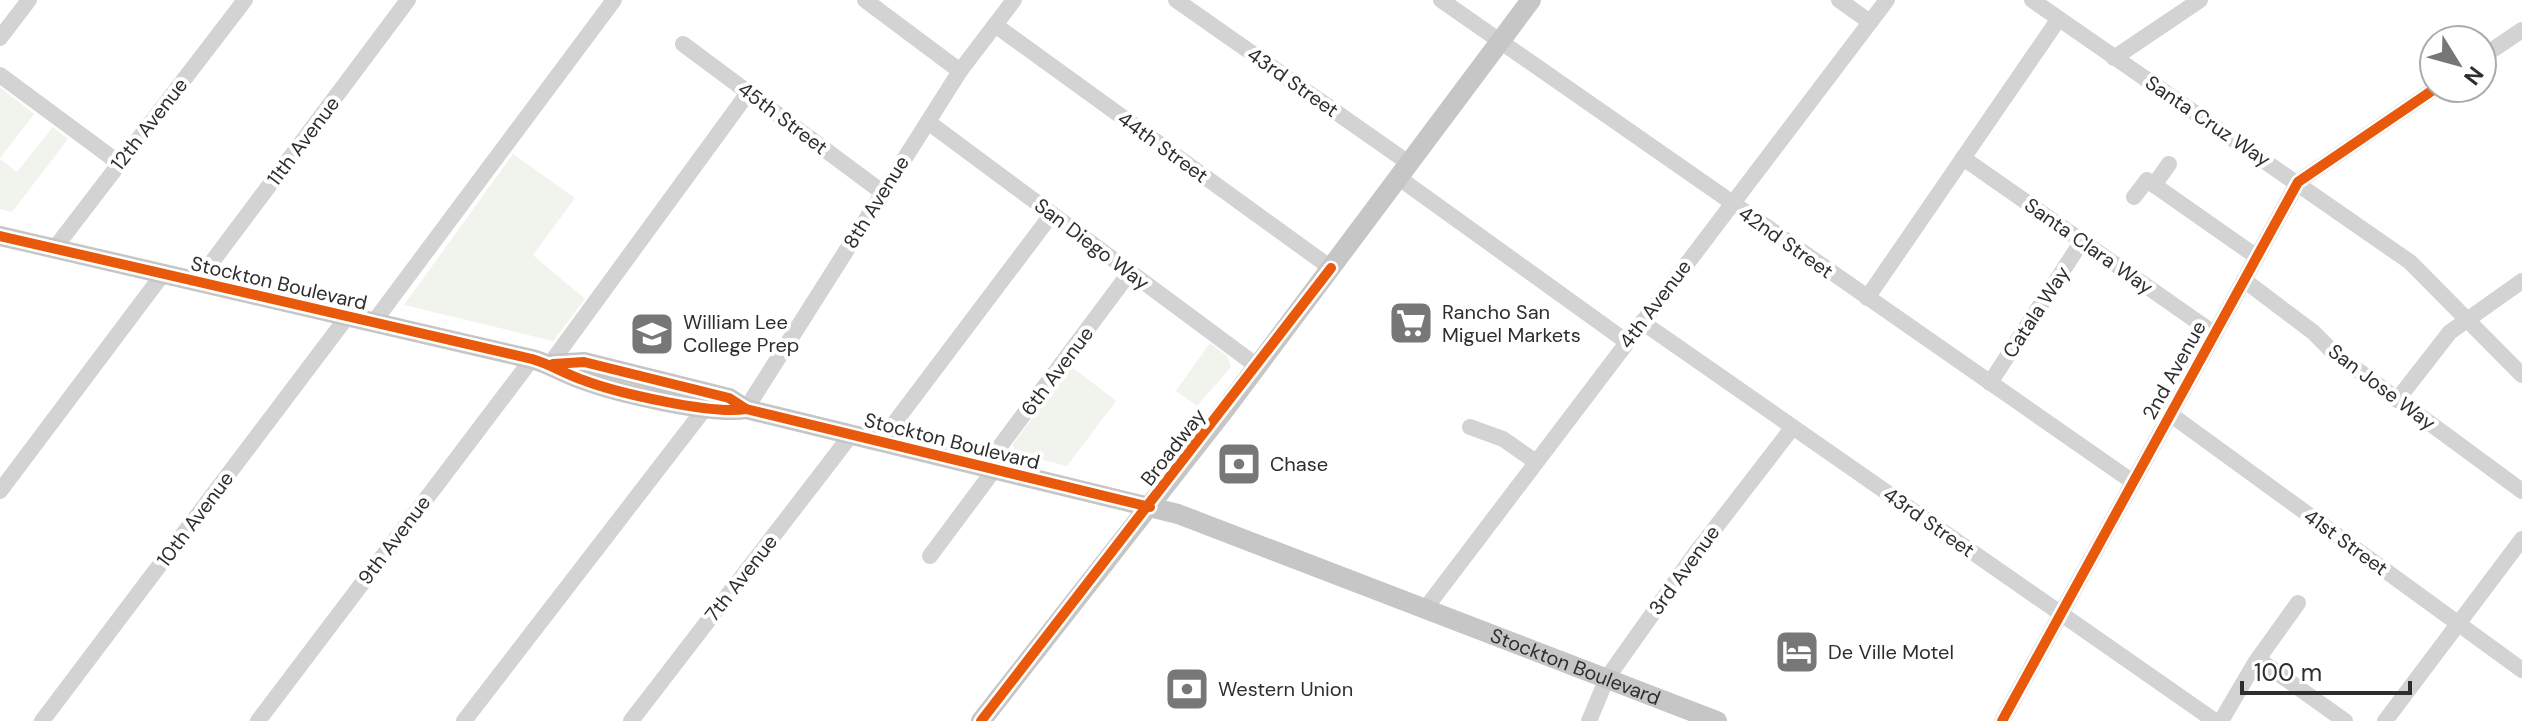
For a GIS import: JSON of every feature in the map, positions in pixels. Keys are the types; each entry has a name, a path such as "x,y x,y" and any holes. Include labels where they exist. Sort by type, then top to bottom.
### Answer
{"main road":[{"name":"Broadway","path":"981,721 1150,507 1531,0"},
{"name":"Stockton Boulevard","path":"0,236 541,362 583,381 727,413 746,409"},
{"name":"Stockton Boulevard","path":"541,362 584,362 729,398 746,409 1178,514 1717,721"}],"street":[{"path":"0,38 29,0"},
{"name":"12th Avenue","path":"54,249 245,0"},
{"name":"11th Avenue","path":"197,282 408,0"},
{"path":"373,323 614,0"},
{"path":"865,0 960,71"},
{"name":"8th Avenue","path":"746,409 960,71 1014,0"},
{"name":"43rd Street","path":"1176,0 1627,342"},
{"name":"42nd Street","path":"1441,0 2133,482"},
{"path":"1839,0 1870,22"},
{"name":"4th Avenue","path":"1425,609 1887,0"},
{"name":"Santa Cruz Way","path":"2032,0 2410,262 2522,375"},
{"path":"2114,58 2200,0"},
{"path":"1867,298 2058,20"},
{"name":"44th Street","path":"995,25 1331,268"},
{"path":"2498,46 2522,30"},
{"name":"45th Street","path":"683,44 882,192"},
{"path":"0,75 119,163"},
{"name":"9th Avenue","path":"258,721 748,93"},
{"name":"2nd Avenue","path":"2002,721 2298,182 2418,100"},
{"name":"San Diego Way","path":"928,122 1257,366"},
{"name":"Santa Clara Way","path":"1963,158 2215,334"},
{"path":"2154,185 2169,164"},
{"path":"2134,197 2147,180 2257,257"},
{"path":"880,442 1052,214"},
{"name":"Catala Way","path":"1990,383 2082,241"},
{"name":"6th Avenue","path":"930,556 1130,272"},
{"path":"0,491 163,274"},
{"name":"San Jose Way","path":"2244,280 2397,400 2522,491"},
{"path":"2397,400 2441,342 2465,319 2522,281"},
{"name":"10th Avenue","path":"42,721 347,317"},
{"name":"43rd Street","path":"1642,322 2215,721"},
{"path":"464,721 706,407"},
{"name":"41st Street","path":"2170,414 2522,670"},
{"path":"1470,427 1503,439 1536,462"},
{"name":"3rd Avenue","path":"1589,721 1607,678 1695,554 1793,427"},
{"name":"7th Avenue","path":"631,721 851,435"},
{"path":"2385,721 2522,539"},
{"path":"2221,721 2258,659 2298,603"},
{"path":"2258,659 2345,721"}],"shaded area":[{"path":"0,87 34,114 0,158"},
{"path":"53,127 68,139 12,212 0,209 0,159 17,172"},
{"path":"513,154 575,198 533,255 585,299 553,341 404,305"},
{"path":"1210,343 1227,356 1231,367 1197,406 1176,391"},
{"path":"1072,367 1116,401 1067,466 1015,453 1013,444"}],"cycle path":[{"path":"2002,721 2298,182 2418,100"},
{"path":"0,236 532,359 618,391 689,406 746,409"},
{"path":"981,721 1331,268"},
{"path":"553,364 584,362 729,398 746,409 1150,507"}],"place":[{"name":"Rancho San Miguel Markets","path":"1411,323"},
{"name":"William Lee College Prep","path":"652,334"},
{"name":"Chase","path":"1239,464"},
{"name":"De Ville Motel","path":"1797,652"},
{"name":"Western Union","path":"1187,689"}]}
